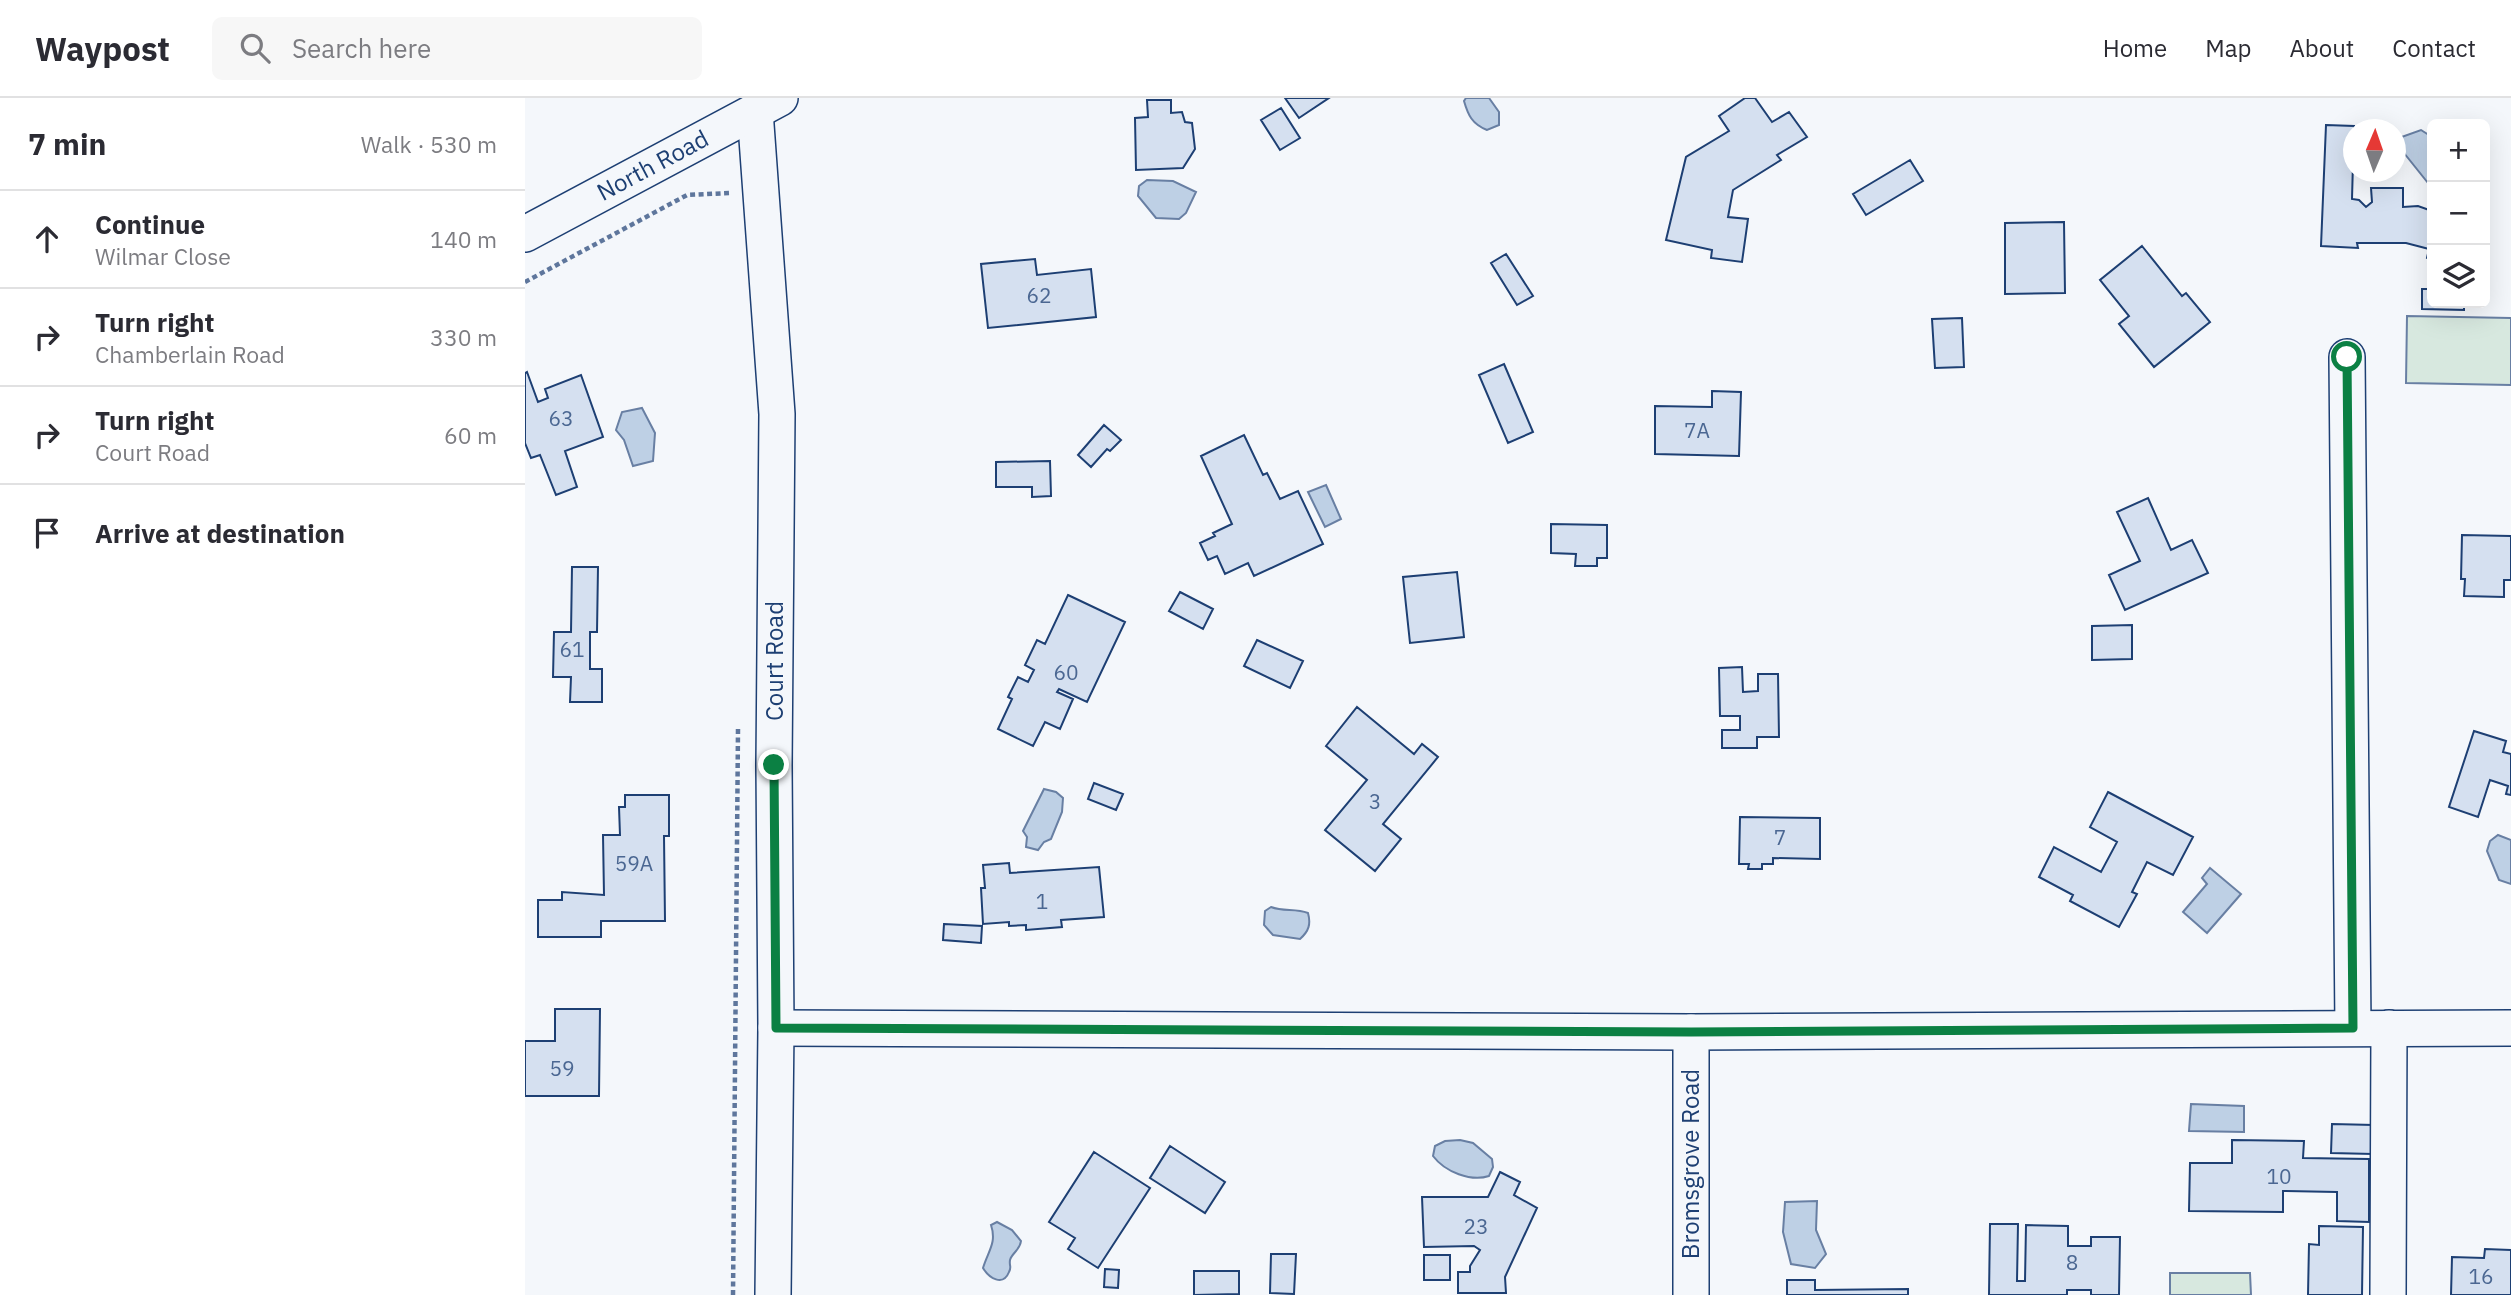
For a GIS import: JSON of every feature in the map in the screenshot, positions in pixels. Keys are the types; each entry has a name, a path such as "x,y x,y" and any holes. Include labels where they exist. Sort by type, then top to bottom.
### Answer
{"street":[{"name":"North Road","path":"525,234 767,105"},
{"name":"Court Road","path":"767,105 777,414 773,1295"},
{"path":"2347,357 2353,1028"},
{"path":"776,1028 1691,1032 2511,1028"},
{"path":"2388,1295 2389,1028"},
{"name":"Bromsgrove Road","path":"1691,1032 1691,1295"}],"path":[{"path":"525,282 687,195 735,192"}],"shaded area":[{"path":"2407,316 2511,318 2511,385 2406,383"},
{"path":"2170,1273 2250,1273 2251,1295 2170,1295"}],"water":[{"path":"1466,98 1489,98 1499,112 1499,125 1487,130 1478,125 1467,111 1464,101"},
{"path":"2421,130 2427,134 2427,182 2406,156 2406,135"},
{"path":"1147,180 1173,181 1196,192 1186,213 1179,219 1156,218 1138,196 1139,186"},
{"path":"642,408 655,433 653,461 633,466 624,440 616,430 622,412"},
{"path":"1326,485 1341,519 1325,527 1308,492"},
{"path":"1044,789 1056,792 1063,798 1062,812 1051,839 1044,842 1038,850 1026,847 1027,837 1023,831"},
{"path":"2498,835 2511,840 2511,884 2499,880 2487,851 2490,841"},
{"path":"2210,868 2241,894 2207,933 2183,912 2207,884 2202,878"},
{"path":"1271,907 1308,913 1309,927 1300,939 1273,935 1264,925 1265,911"},
{"path":"2191,1104 2244,1106 2244,1132 2189,1131"},
{"path":"1445,1141 1473,1143 1492,1159 1493,1167 1489,1176 1467,1177 1444,1167 1433,1156 1435,1146"},
{"path":"1817,1201 1816,1230 1826,1254 1815,1268 1791,1264 1783,1232 1785,1202"},
{"path":"997,1222 1012,1230 1021,1241 1010,1260 1009,1272 1000,1280 992,1278 983,1268 992,1242 991,1225"}],"building":[{"path":"1285,98 1329,98 1299,118"},
{"path":"1745,98 1755,98 1772,122 1789,112 1807,137 1777,155 1781,160 1733,190 1728,217 1748,219 1742,262 1711,258 1712,250 1666,240 1686,157 1729,131 1719,116"},
{"path":"1147,100 1171,100 1171,113 1182,112 1185,122 1192,123 1195,149 1183,168 1136,170 1135,118 1148,117"},
{"path":"1281,108 1300,138 1280,150 1261,120"},
{"path":"2326,125 2343,126 2343,182 2352,182 2352,199 2359,200 2366,207 2372,202 2371,188 2403,188 2403,207 2418,206 2427,209 2427,248 2406,243 2357,243 2358,248 2321,246"},
{"path":"1910,160 1923,181 1866,215 1853,194"},
{"path":"2064,222 2065,293 2005,294 2005,223"},
{"path":"2142,246 2182,296 2186,293 2210,322 2154,367 2119,324 2129,316 2100,280"},
{"path":"1506,254 1533,296 1517,305 1491,263"},
{"path":"1035,259 1037,275 1091,269 1096,317 988,328 981,264"},
{"path":"2422,289 2427,289 2427,308 2464,310 2422,309"},
{"path":"1962,318 1964,367 1935,368 1932,319"},
{"path":"1504,364 1533,432 1508,443 1479,375"},
{"path":"527,372 538,402 548,398 545,389 581,375 603,437 565,451 577,487 556,495 540,455 531,458 525,443"},
{"path":"1712,391 1741,392 1739,456 1655,454 1655,406 1712,407"},
{"path":"1104,425 1121,440 1110,451 1107,449 1091,467 1078,455"},
{"path":"1244,435 1263,475 1267,473 1280,499 1298,491 1323,544 1254,576 1248,563 1225,574 1217,556 1208,560 1200,543 1232,524 1201,456"},
{"path":"1050,461 1051,496 1032,497 1032,487 996,487 996,462"},
{"path":"2148,498 2171,550 2192,540 2208,573 2125,610 2109,575 2140,561 2117,512"},
{"path":"1551,524 1607,525 1607,558 1597,558 1597,566 1575,566 1576,554 1551,553"},
{"path":"2462,535 2511,536 2511,580 2504,580 2504,597 2464,596 2465,579 2461,579"},
{"path":"572,567 598,567 597,632 590,632 590,669 602,669 602,702 570,702 571,677 553,677 554,632 571,632"},
{"path":"1457,572 1464,637 1410,643 1403,577"},
{"path":"1180,592 1213,609 1203,629 1169,611"},
{"path":"1068,595 1125,622 1087,702 1059,689 1057,692 1073,699 1060,729 1045,722 1033,746 998,729 1012,699 1008,697 1018,677 1028,682 1034,670 1025,665 1037,640 1045,644"},
{"path":"2132,625 2132,659 2092,660 2092,626"},
{"path":"1257,640 1303,661 1290,688 1244,666"},
{"path":"1742,667 1743,692 1758,691 1758,674 1778,674 1779,737 1757,737 1757,748 1722,748 1722,730 1740,730 1740,716 1720,716 1719,668"},
{"path":"1357,707 1414,754 1422,744 1438,757 1383,824 1401,839 1375,871 1325,830 1367,780 1326,746"},
{"path":"2474,731 2506,741 2503,752 2511,754 2511,795 2506,794 2508,786 2490,780 2478,817 2449,807"},
{"path":"1094,783 1123,794 1116,810 1088,799"},
{"path":"2108,792 2193,837 2173,875 2147,862 2132,892 2137,894 2119,927 2070,901 2073,895 2039,877 2054,847 2101,872 2117,842 2090,827"},
{"path":"625,795 669,795 669,836 664,836 665,921 601,921 601,937 538,937 538,900 562,900 562,892 604,895 603,835 620,835 619,807 625,807"},
{"path":"1740,817 1820,818 1820,859 1773,858 1773,864 1762,864 1762,869 1748,869 1749,864 1739,864"},
{"path":"1009,863 1010,873 1099,867 1104,917 1061,920 1062,927 1026,930 1026,925 1009,926 1009,922 983,924 983,865"},
{"path":"944,924 982,926 981,943 943,940"},
{"path":"555,1009 600,1009 599,1096 525,1096 525,1041 555,1041"},
{"path":"2332,1124 2374,1125 2373,1154 2331,1153"},
{"path":"2232,1140 2304,1141 2303,1158 2369,1159 2369,1222 2337,1221 2337,1192 2283,1191 2283,1212 2189,1211 2190,1163 2232,1163"},
{"path":"1170,1146 1225,1182 1205,1213 1150,1178"},
{"path":"1094,1152 1150,1188 1098,1268 1068,1249 1075,1238 1049,1222"},
{"path":"1500,1172 1520,1182 1514,1195 1537,1208 1505,1277 1506,1293 1458,1293 1458,1272 1470,1272 1470,1266 1480,1250 1474,1246 1424,1247 1422,1197 1488,1197"},
{"path":"1990,1224 2018,1224 2017,1281 2025,1281 2026,1225 2068,1226 2068,1246 2091,1246 2091,1237 2120,1237 2119,1295 2091,1295 2091,1290 2067,1290 2067,1295 1989,1295"},
{"path":"2319,1226 2363,1227 2362,1295 2308,1295 2309,1244 2319,1245"},
{"path":"2485,1249 2511,1250 2511,1295 2451,1295 2452,1257 2484,1258"},
{"path":"1271,1254 1296,1254 1294,1294 1270,1293"},
{"path":"1424,1255 1450,1255 1450,1280 1424,1280"},
{"path":"1105,1269 1119,1270 1118,1288 1104,1287"},
{"path":"1194,1271 1239,1271 1239,1294 1194,1295"},
{"path":"1787,1280 1815,1280 1815,1290 1908,1289 1908,1295 1787,1295"}],"route":[{"path":"774,765 776,1028 1691,1032 2353,1028 2347,357"}]}
